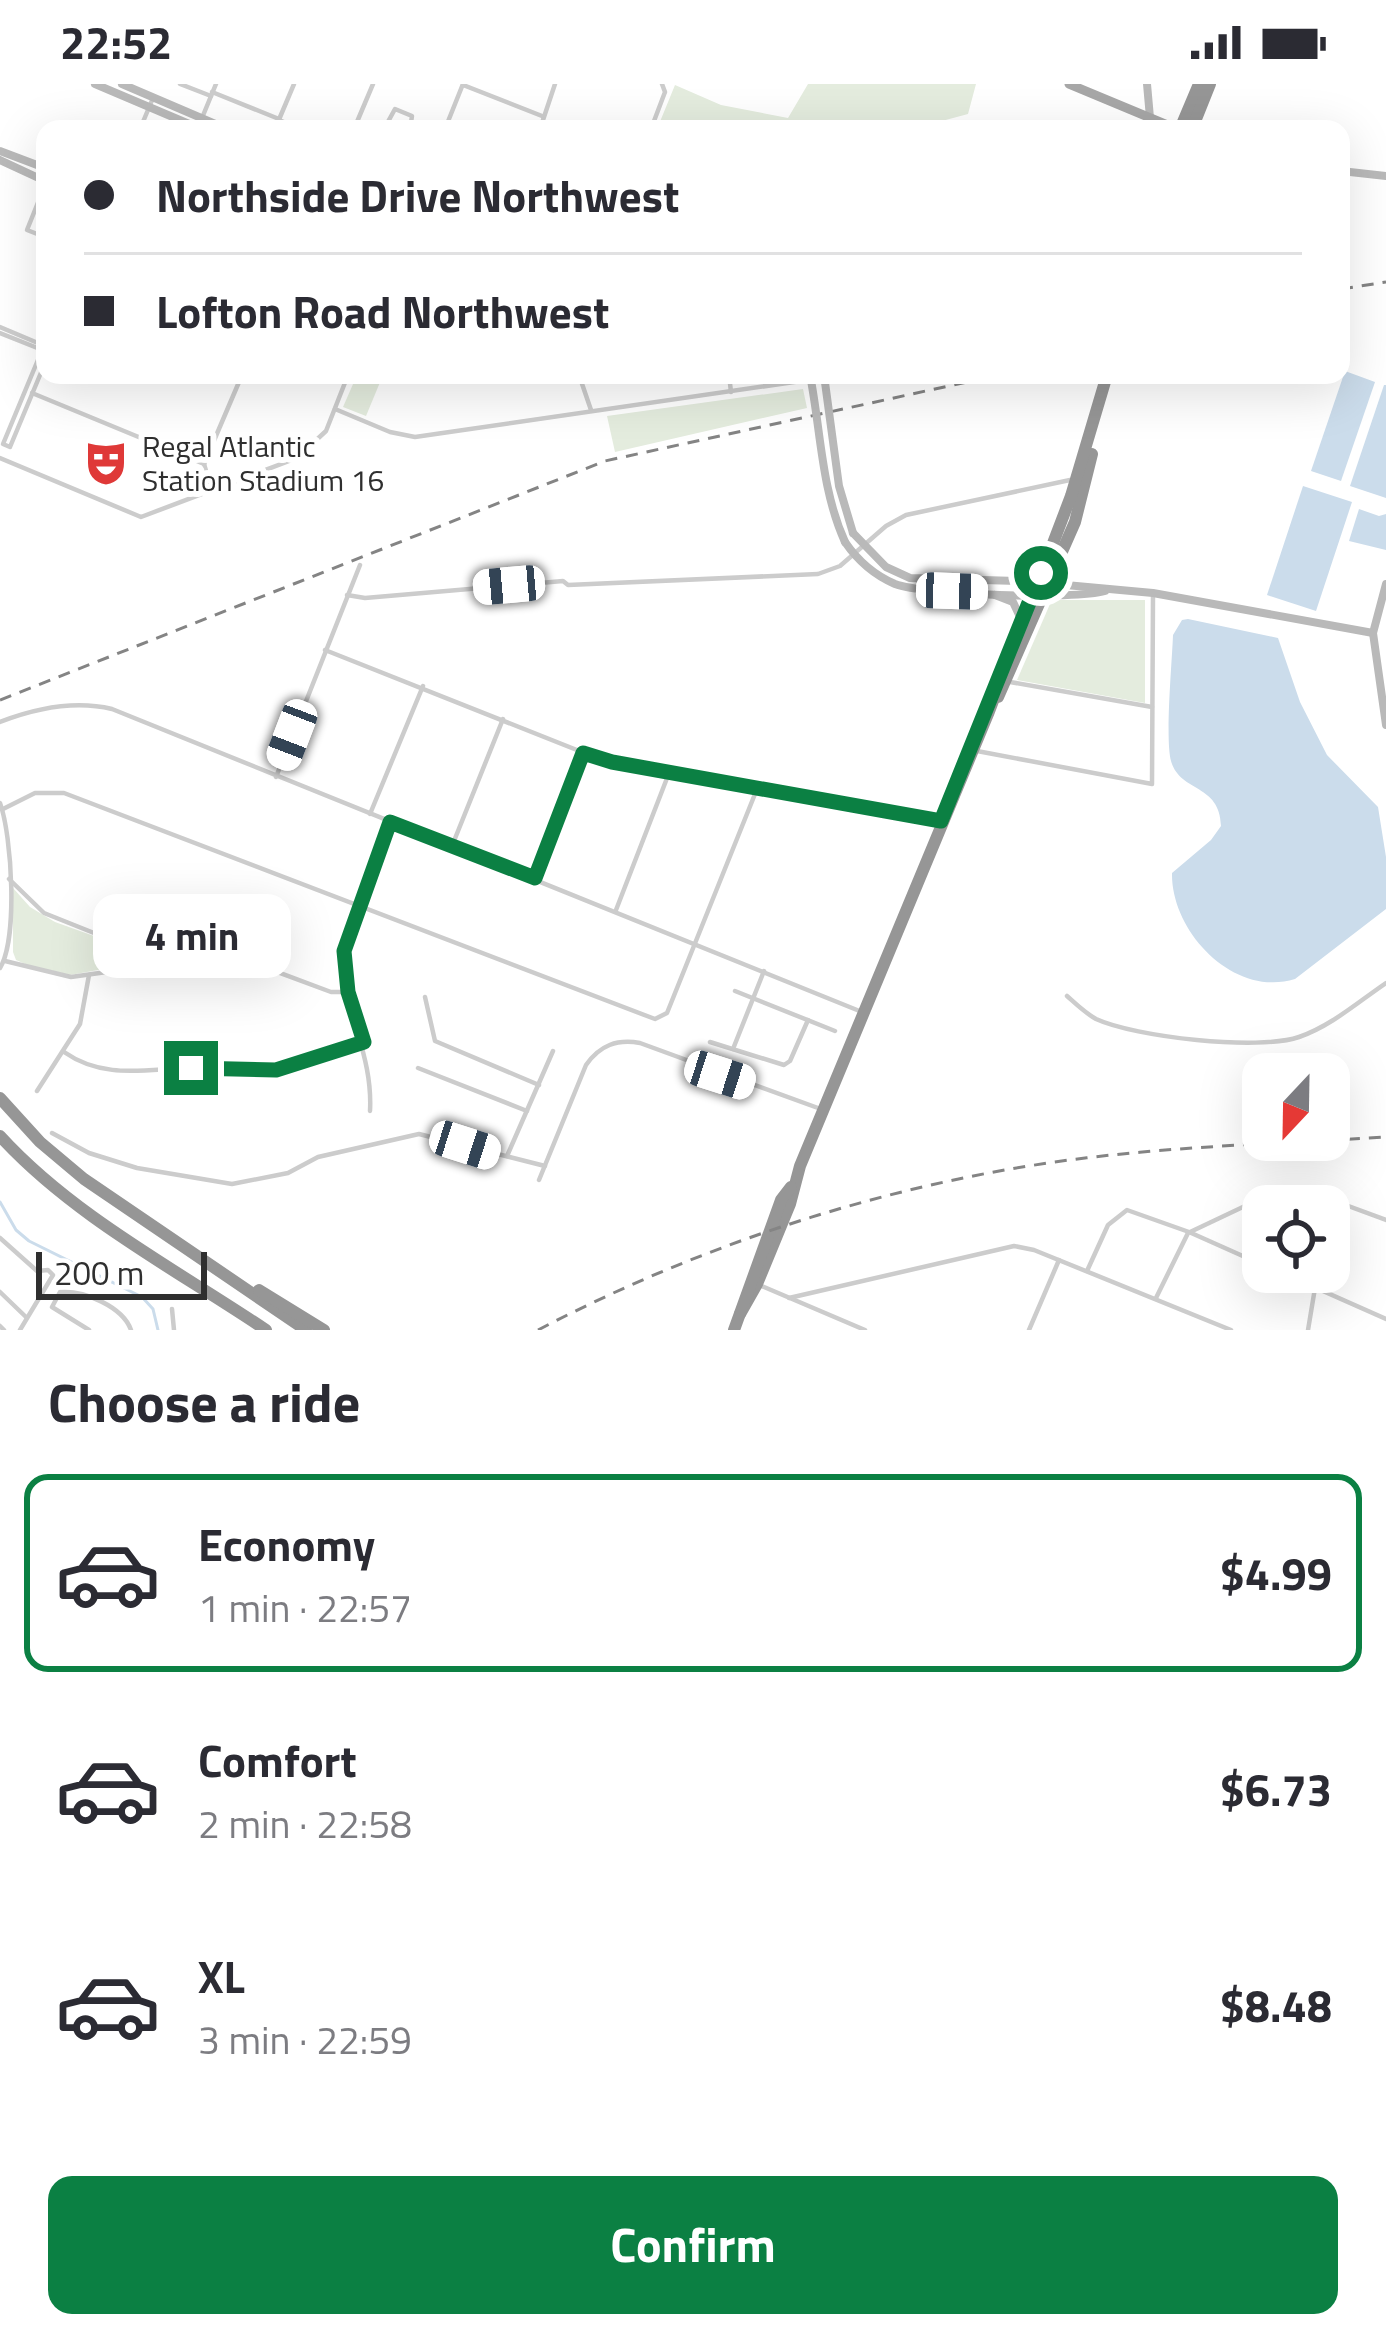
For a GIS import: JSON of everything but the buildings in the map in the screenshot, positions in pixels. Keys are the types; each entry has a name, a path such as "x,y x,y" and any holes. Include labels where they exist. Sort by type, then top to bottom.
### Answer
{"highway":[{"path":"1182,120 1199,84"},
{"path":"1196,120 1210,84"},
{"path":"988,714 1007,681 1041,589 1106,384"},
{"path":"740,1313 790,1204 795,1181 988,714 1021,621 1056,569 1080,505 1107,384"},
{"path":"0,1098 63,1162 307,1330"},
{"path":"0,1136 76,1203 266,1330"},
{"path":"734,1330 781,1200 795,1181"},
{"path":"230,1280 262,1291 324,1330"}],"main road":[{"path":"94,84 192,120"},
{"path":"122,84 151,102"},
{"path":"1069,84 1085,87 1145,120"},
{"path":"1148,84 1150,120"},
{"path":"0,155 36,165"},
{"path":"0,155 36,177"},
{"path":"1350,172 1386,176"},
{"path":"811,384 834,518 854,555 881,577 904,587 982,592 1076,587 1153,592 1373,633"},
{"path":"825,384 839,486 854,533 886,567 910,578 1097,594 1112,589"},
{"path":"1056,569 1076,587"},
{"path":"1386,584 1373,633 1386,725"},
{"path":"982,592 1013,602 1021,621"}],"street":[{"path":"180,84 213,91 279,120 294,84"},
{"path":"358,120 373,84"},
{"path":"541,120 555,84"},
{"path":"654,120 664,92 662,84"},
{"path":"448,120 461,85 542,116"},
{"path":"202,120 213,91"},
{"path":"144,120 151,102"},
{"path":"389,120 395,109 412,116 411,120"},
{"path":"36,206 27,230 36,234"},
{"path":"0,330 36,344"},
{"path":"36,371 29,392 10,447 3,444 29,392 36,379"},
{"path":"212,490 204,464 238,384"},
{"path":"0,458 141,517 297,458 326,431 345,384"},
{"path":"582,384 591,412"},
{"path":"730,384 731,392"},
{"path":"335,409 415,437 783,384"},
{"path":"29,392 204,464"},
{"path":"347,595 365,598 563,581 573,585 785,578 826,572 906,515 1051,482 1067,483 1081,468"},
{"path":"1051,482 1071,496"},
{"path":"276,777 360,565"},
{"path":"972,749 1152,784 1153,592"},
{"path":"325,650 583,753 669,773 941,821"},
{"path":"1007,681 1152,707"},
{"path":"370,815 423,686"},
{"path":"0,722 54,707 96,705 141,720 864,1012"},
{"path":"452,847 503,719"},
{"path":"535,878 583,753"},
{"path":"616,910 669,773"},
{"path":"0,968 9,944 8,836 1,806 35,793 64,793 655,1019 667,1013 757,789"},
{"path":"370,1111 370,1077 348,992 344,951 390,822"},
{"path":"9,879 55,919 131,946 232,958 331,992 348,992"},
{"path":"185,952 187,971"},
{"path":"5,961 55,976 187,971 232,958"},
{"path":"733,1049 764,971"},
{"path":"37,1091 83,1015 88,975"},
{"path":"1066,996 1107,1023 1196,1040 1272,1043 1313,1031 1386,983"},
{"path":"735,991 835,1031"},
{"path":"424,997 435,1041 539,1085"},
{"path":"710,1042 786,1064 808,1020"},
{"path":"64,1052 97,1067 127,1073 191,1068 263,1071 364,1042"},
{"path":"539,1180 586,1065 615,1042 640,1043 824,1110"},
{"path":"506,1158 554,1051"},
{"path":"418,1068 527,1111"},
{"path":"52,1133 88,1153 137,1168 231,1184 288,1173 318,1156 419,1134 545,1166"},
{"path":"1156,1298 1189,1232 1264,1197 1291,1191 1325,1196 1386,1220"},
{"path":"1087,1271 1108,1225 1122,1211 1189,1232 1242,1256"},
{"path":"0,1238 37,1271 48,1270 53,1275 20,1330"},
{"path":"789,1298 1002,1246 1059,1260 1231,1330"},
{"path":"1029,1330 1059,1260"},
{"path":"757,1284 865,1330"},
{"path":"89,1330 52,1307 61,1292 72,1291 107,1305 126,1318 131,1330"},
{"path":"0,1292 26,1317"},
{"path":"1308,1330 1314,1293"},
{"path":"1326,1293 1386,1319"},
{"path":"172,1309 174,1330"}],"shaded area":[{"path":"808,84 976,84 968,114 946,120 661,120 675,85 721,105 788,118"},
{"path":"353,384 379,384 366,416 343,407"},
{"path":"803,389 807,408 615,452 607,416"},
{"path":"1055,600 1145,600 1145,703 1017,680"},
{"path":"13,888 30,907 55,922 130,949 179,957 181,966 166,971 109,968 70,975 16,960"}],"water":[{"path":"1350,373 1375,382 1341,481 1311,471 1341,384 1350,384"},
{"path":"1386,385 1386,498 1350,486"},
{"path":"1303,486 1352,502 1316,611 1267,595"},
{"path":"1359,509 1386,514 1386,550 1349,541"},
{"path":"1182,620 1278,638 1300,702 1327,755 1378,807 1386,857 1386,909 1295,979 1250,979 1229,969 1194,937 1174,895 1172,873 1221,826 1214,802 1182,779 1169,750 1173,635"}],"waterway":[{"path":"0,1202 16,1230 29,1241 142,1297 153,1309 158,1330"}],"railway":[{"path":"1350,288 1386,282"},
{"path":"0,700 605,461 958,384"},
{"path":"538,1330 735,1243 943,1182 1123,1154 1386,1137"}],"place":[{"name":"Regal Atlantic Station Stadium 16","path":"106,463"}],"route":[{"path":"191,1068 276,1070 364,1042 348,992 344,951 390,822 535,878 583,753 941,821 1041,573"}]}
